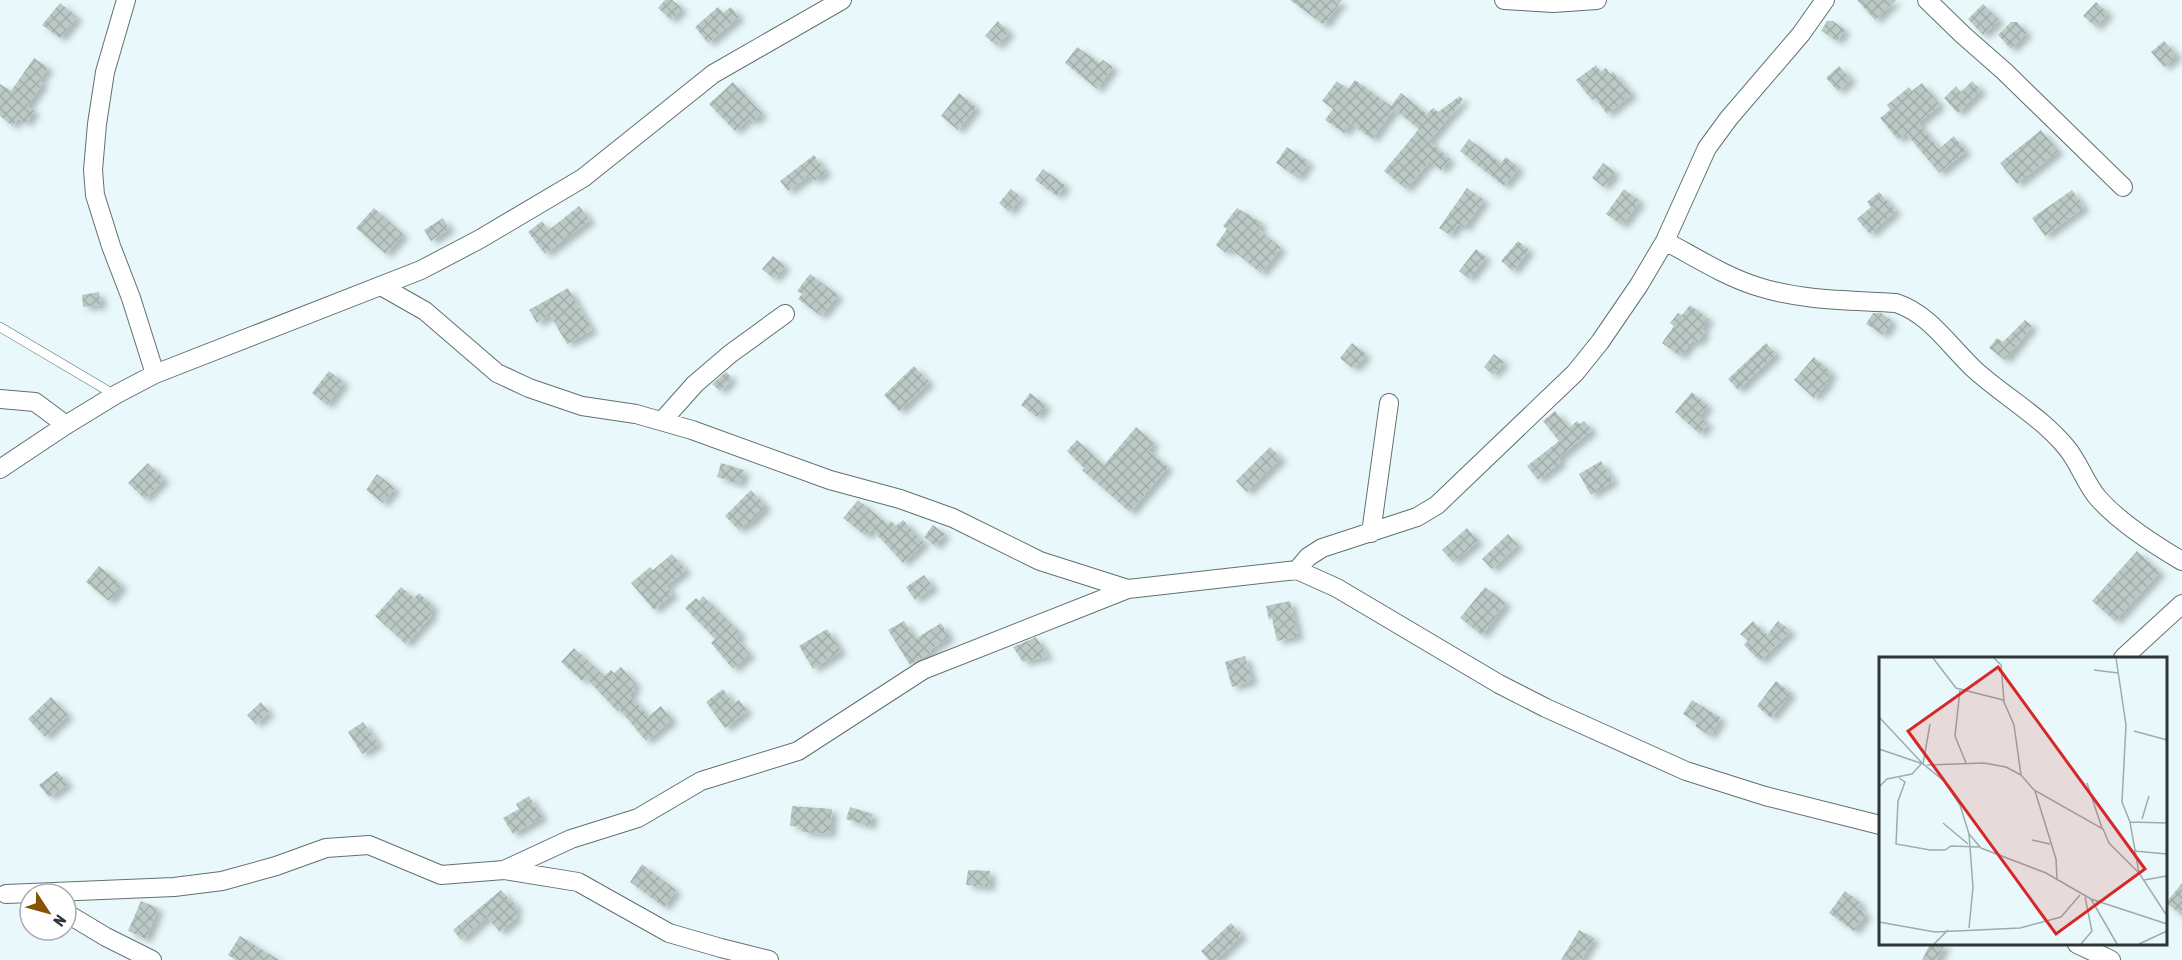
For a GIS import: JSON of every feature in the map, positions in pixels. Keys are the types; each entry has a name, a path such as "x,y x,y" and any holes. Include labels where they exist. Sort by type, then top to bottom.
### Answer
{"street":[{"path":"126,0 105,72 93,170 95,195 104,226 155,374"},
{"path":"0,469 66,425 155,374 421,270 480,239 583,178 713,74 842,0"},
{"path":"1503,0 1553,3 1597,0"},
{"path":"1297,570 1308,557 1322,548 1417,517 1437,505 1575,373 1626,304 1665,241 1707,148 1729,118 1801,34 1825,0"},
{"path":"1927,0 2123,187"},
{"path":"1665,241 1729,275 1760,287 1811,298 1896,303 1907,306 1944,336 1976,370 2028,410 2067,448 2106,506 2182,561"},
{"path":"381,286 425,311 497,373 529,388 582,406 636,414 662,421 830,480 900,499 952,518 1040,561 1128,589"},
{"path":"662,421 704,377 730,354 785,314"},
{"path":"0,399 35,402 66,425"},
{"path":"1371,533 1389,403"},
{"path":"504,870 571,839 638,818 701,781 798,750 923,670 1128,589 1297,570 1337,588 1499,684 1546,708 1686,771 1765,796 1879,824"},
{"path":"2124,657 2182,604"},
{"path":"3,894 174,887 222,881 276,866 326,848 369,845 441,875 504,870 579,882 669,933 770,960"},
{"path":"3,894 18,898"},
{"path":"78,920 152,960"},
{"path":"2078,945 2111,960"}],"lane":[{"path":"0,327 115,395"}],"building":[{"path":"665,0 672,0 682,8 671,20 658,8"},
{"path":"1290,0 1342,0 1324,25"},
{"path":"1857,0 1896,0 1875,20"},
{"path":"2096,2 2108,13 2096,27 2083,16"},
{"path":"60,3 77,17 60,38 42,25"},
{"path":"1983,4 1999,20 1983,35 1968,19"},
{"path":"718,7 723,13 731,7 739,17 708,43 695,27"},
{"path":"998,21 1009,32 997,46 985,36"},
{"path":"1827,21 1833,21 1845,30 1837,41 1821,31"},
{"path":"2011,22 2017,22 2027,33 2011,49 1998,35"},
{"path":"2164,41 2177,55 2164,67 2151,52"},
{"path":"1077,47 1100,63 1103,60 1113,67 1097,89 1065,63"},
{"path":"34,58 48,68 39,81 43,83 27,106 34,111 26,123 18,118 13,126 0,116 0,84 11,91"},
{"path":"1596,65 1601,72 1606,68 1610,74 1613,72 1632,94 1607,114 1595,98 1592,100 1576,80"},
{"path":"1839,66 1851,79 1838,91 1826,78"},
{"path":"1355,80 1391,106 1401,93 1427,114 1433,108 1438,112 1460,96 1463,100 1429,141 1450,159 1441,170 1430,161 1406,189 1384,171 1419,129 1394,109 1372,139 1351,123 1344,133 1325,120 1333,109 1322,101 1337,81 1348,89"},
{"path":"1972,81 1981,90 1958,113 1944,98 1956,86 1961,92"},
{"path":"733,82 762,113 753,122 749,118 735,131 709,104"},
{"path":"1922,83 1940,105 1918,123 1939,149 1954,136 1966,151 1939,173 1906,133 1898,140 1880,118 1890,110 1887,105 1909,87 1912,91"},
{"path":"959,93 976,107 958,130 941,116"},
{"path":"2041,130 2058,151 2017,184 2000,163"},
{"path":"1469,139 1501,163 1506,157 1519,168 1504,186 1460,151"},
{"path":"1287,147 1309,162 1298,178 1276,163"},
{"path":"814,155 826,172 814,181 810,175 788,191 780,181"},
{"path":"1603,163 1615,172 1604,187 1592,178"},
{"path":"1043,169 1065,185 1057,196 1035,180"},
{"path":"1467,188 1484,200 1464,228 1458,224 1450,235 1439,228"},
{"path":"1011,189 1021,197 1009,212 999,203"},
{"path":"1624,189 1640,201 1622,225 1606,214"},
{"path":"2072,190 2084,207 2045,236 2032,218"},
{"path":"1879,192 1896,211 1870,234 1857,219 1871,207 1867,202"},
{"path":"579,206 590,220 545,254 528,232 542,221 549,230"},
{"path":"374,208 403,234 386,254 356,228"},
{"path":"1237,208 1262,223 1258,229 1281,248 1261,273 1230,248 1226,253 1216,245 1227,229 1223,226"},
{"path":"443,218 449,229 431,241 424,230"},
{"path":"1518,241 1529,250 1513,271 1501,261"},
{"path":"1476,249 1486,257 1469,279 1459,271"},
{"path":"773,256 785,266 774,279 762,269"},
{"path":"810,274 838,295 821,316 798,299 802,294 797,291"},
{"path":"568,288 592,330 567,344 550,315 537,323 529,310"},
{"path":"99,292 101,305 83,307 82,295"},
{"path":"1690,305 1709,319 1701,329 1705,332 1697,343 1693,340 1680,356 1662,343 1674,326 1670,323 1678,313 1682,315"},
{"path":"1873,313 1881,313 1892,321 1883,335 1866,324"},
{"path":"2025,320 2032,326 2005,360 1989,348 1997,338 2003,342"},
{"path":"1352,343 1366,354 1356,367 1351,367 1340,358"},
{"path":"1766,343 1776,354 1738,390 1728,379"},
{"path":"1494,354 1504,362 1493,375 1484,367"},
{"path":"1814,357 1832,373 1826,380 1828,382 1814,398 1794,380"},
{"path":"914,366 929,382 899,411 884,395"},
{"path":"329,371 344,382 327,405 312,393"},
{"path":"726,372 732,378 720,391 712,384"},
{"path":"1692,392 1708,406 1699,416 1708,424 1700,434 1675,412"},
{"path":"1030,393 1046,405 1037,417 1021,405"},
{"path":"1555,411 1569,428 1577,421 1580,424 1584,421 1592,430 1558,458 1561,462 1538,480 1527,466 1559,441 1543,421"},
{"path":"1136,427 1154,443 1148,450 1168,467 1130,512 1082,470 1084,468 1067,451 1077,440 1104,465"},
{"path":"1270,447 1281,458 1247,492 1236,481"},
{"path":"1601,461 1613,481 1591,495 1579,474"},
{"path":"148,463 164,479 145,499 128,483"},
{"path":"721,463 744,470 740,484 717,477"},
{"path":"377,474 395,488 383,503 366,490"},
{"path":"751,490 766,506 748,525 746,523 739,530 725,516"},
{"path":"858,500 888,524 891,521 896,526 903,520 924,543 903,563 872,529 866,536 843,518"},
{"path":"933,525 945,534 935,546 924,537"},
{"path":"1467,528 1478,541 1453,562 1442,550"},
{"path":"1508,534 1518,545 1492,569 1482,559"},
{"path":"2137,551 2160,572 2115,621 2092,601"},
{"path":"672,554 686,570 666,586 673,594 654,610 631,583 650,567 653,570"},
{"path":"99,566 122,585 109,601 86,582"},
{"path":"924,575 933,587 915,600 906,587"},
{"path":"401,587 414,598 419,593 434,607 429,612 432,615 406,644 375,616"},
{"path":"1485,587 1506,603 1482,635 1460,618"},
{"path":"703,596 741,634 736,638 750,654 733,669 711,643 715,639 685,608 696,598 699,601"},
{"path":"1290,601 1298,636 1277,641 1272,618 1269,620 1266,606"},
{"path":"904,621 915,639 941,623 949,637 910,665 888,630"},
{"path":"1753,621 1767,635 1778,621 1791,631 1760,661 1744,645 1748,641 1740,634"},
{"path":"827,629 841,651 813,669 799,646"},
{"path":"1036,637 1048,656 1023,662 1013,647"},
{"path":"574,648 604,676 611,670 614,673 621,667 636,684 632,688 635,690 629,695 649,716 661,706 672,720 646,741 620,710 618,712 585,677 582,681 561,662"},
{"path":"1245,656 1252,681 1232,687 1225,662"},
{"path":"1776,681 1791,693 1771,718 1757,706"},
{"path":"723,689 734,704 739,700 747,711 725,728 706,702"},
{"path":"51,697 68,715 45,737 28,719"},
{"path":"1692,700 1721,718 1710,736 1695,726 1697,723 1683,714"},
{"path":"261,702 269,712 256,724 247,715"},
{"path":"363,722 378,744 362,754 348,732"},
{"path":"57,771 68,784 49,797 39,785"},
{"path":"529,796 542,817 513,834 503,818 519,809 516,804"},
{"path":"792,806 832,809 830,834 802,832 803,827 790,826"},
{"path":"850,807 873,814 869,826 846,819"},
{"path":"642,864 676,890 664,907 630,882"},
{"path":"968,870 990,871 989,887 966,885"},
{"path":"2182,883 2182,915 2167,902"},
{"path":"501,890 508,898 504,902 509,898 518,908 513,912 517,917 500,932 487,917 461,940 453,930"},
{"path":"1845,891 1861,903 1858,907 1866,914 1854,931 1829,913"},
{"path":"141,901 158,908 146,939 128,931"},
{"path":"1231,923 1242,935 1216,960 1209,960 1201,951"},
{"path":"1579,930 1594,938 1581,960 1561,960"},
{"path":"240,936 279,960 236,960 228,955"},
{"path":"1930,945 1944,945 1937,960 1922,960"}]}
